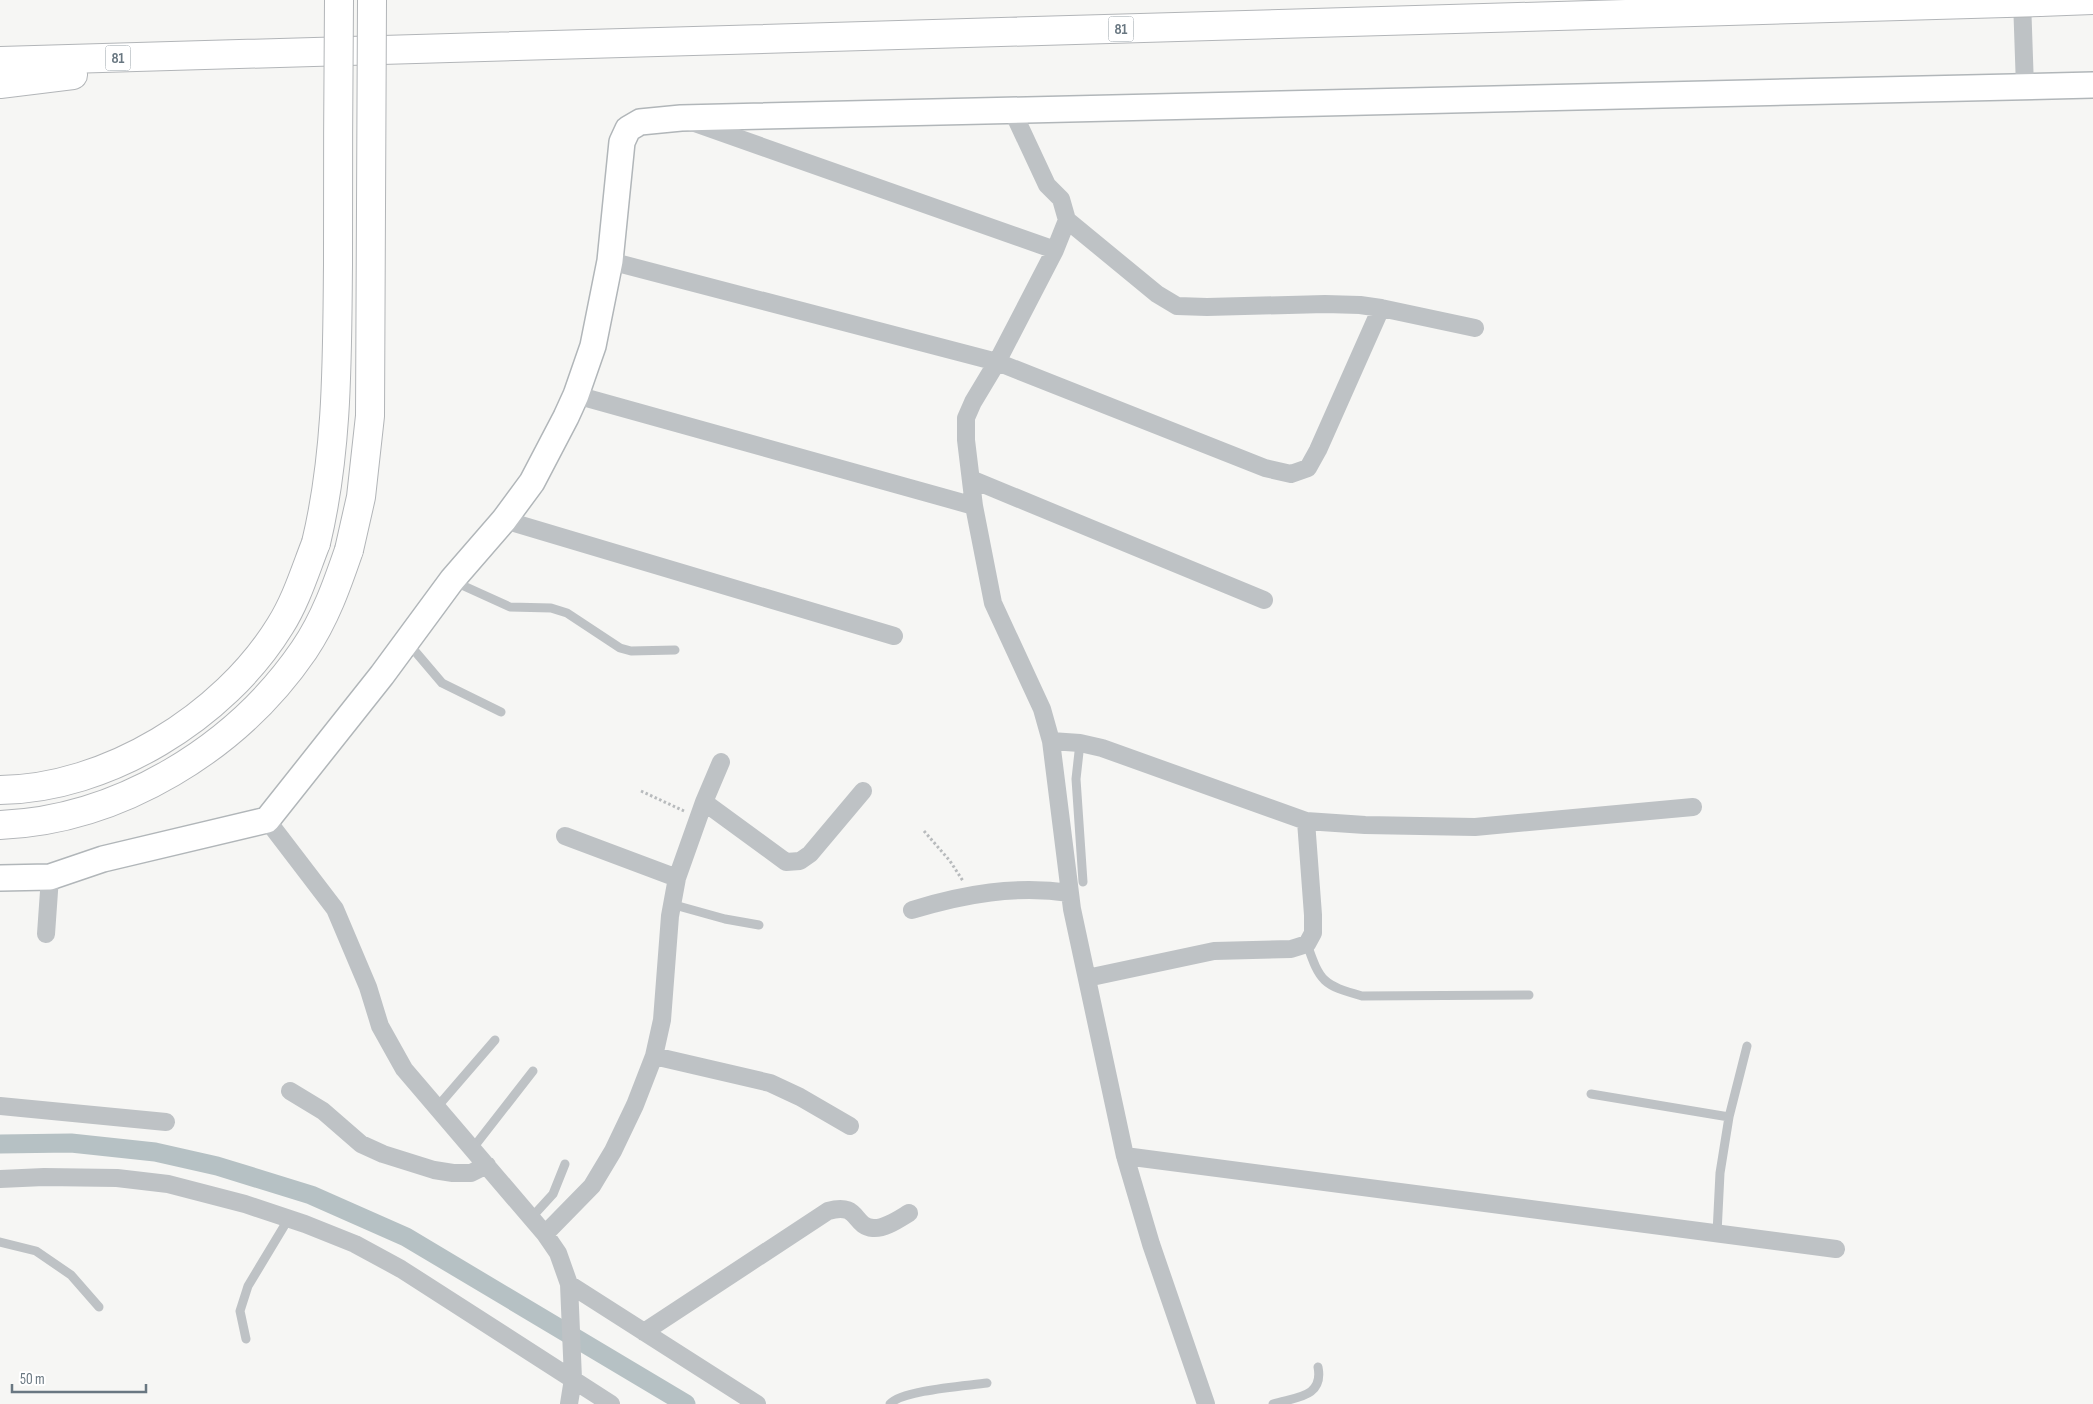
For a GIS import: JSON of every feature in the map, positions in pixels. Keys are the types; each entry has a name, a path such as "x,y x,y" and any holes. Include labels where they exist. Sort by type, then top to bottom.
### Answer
{"highway":[{"path":"0,790 15,790 72,780 131,757 176,731 218,700 254,663 280,626 299,589 316,543 326,502 332,461 337,380 339,0"},
{"path":"0,825 62,816 109,802 149,785 186,765 216,744 268,696 304,650 321,621 349,550 361,497 370,416 372,0"},
{"name":"81","path":"0,61 2093,0"},
{"path":"0,84 235,55"}],"main road":[{"path":"0,878 50,877 103,859 267,820 382,675 452,580 504,520 532,482 576,395 593,346 610,261 622,142 628,129 640,122 681,118 2093,85"}],"street":[{"path":"2023,2 2025,87"},
{"path":"1012,110 1047,185 1061,199 1067,220 1157,294 1177,306 1360,305 1475,328"},
{"path":"681,118 1055,250"},
{"path":"1067,220 1055,250 997,362 973,402 966,418 966,440 974,506 993,603 1042,709 1051,741 1077,887 1072,909 1125,1156 1151,1244 1206,1404"},
{"path":"610,261 997,362 1266,468 1291,474 1308,468 1318,450 1381,308"},
{"path":"576,395 974,506"},
{"path":"971,479 1264,600"},
{"path":"504,520 894,636"},
{"path":"1051,741 1080,743 1102,748 1306,821 1365,825 1475,827 1693,807"},
{"path":"546,1234 592,1186 613,1151 635,1105 654,1056 662,1020 671,904 677,878 701,809 721,762"},
{"path":"701,809 786,862 800,861 810,854 863,790"},
{"path":"267,820 335,909 368,987 380,1026 404,1069 438,1106 532,1217 558,1253 569,1284 571,1304 573,1380 569,1404"},
{"path":"1087,978 1214,951 1292,949 1307,944 1313,933 1313,915 1306,821"},
{"path":"564,836 677,878"},
{"path":"46,934 50,877"},
{"path":"912,910 945,900 999,890 1077,887"},
{"path":"654,1056 770,1083 800,1097 850,1126"},
{"path":"290,1091 323,1111 361,1144 382,1154 434,1170 454,1173 471,1173 487,1165"},
{"path":"0,1106 166,1122"},
{"path":"1125,1156 1836,1249"},
{"path":"0,1179 44,1177 116,1178 168,1184 245,1204 289,1218 354,1244 401,1269 612,1404"},
{"path":"644,1332 828,1211 839,1208 850,1210 865,1226 874,1228 887,1225 909,1213"},
{"path":"569,1284 757,1404"}],"lane":[{"path":"452,580 510,607 551,608 566,613 620,648 631,651 675,650"},
{"path":"406,641 442,683 501,712"},
{"path":"1077,887 1076,779 1080,743"},
{"path":"671,904 759,925"},
{"path":"1307,944 1315,968 1323,981 1335,989 1362,996 1529,995"},
{"path":"438,1106 495,1040"},
{"path":"1717,1233 1720,1173 1729,1117 1747,1046"},
{"path":"472,1148 533,1071"},
{"path":"1591,1094 1729,1117"},
{"path":"532,1217 553,1194 564,1164"},
{"path":"246,1339 240,1311 248,1286 289,1218"},
{"path":"0,1242 36,1251 71,1275 99,1306"},
{"path":"1272,1404 1296,1398 1312,1391 1318,1386 1320,1378 1318,1367"},
{"path":"890,1404 893,1400 908,1394 987,1383"}],"path":[{"path":"641,791 701,809"},
{"path":"924,831 950,861 972,895"}],"waterway":[{"path":"0,1144 71,1143 155,1152 217,1166 311,1195 406,1237 686,1404"}]}
